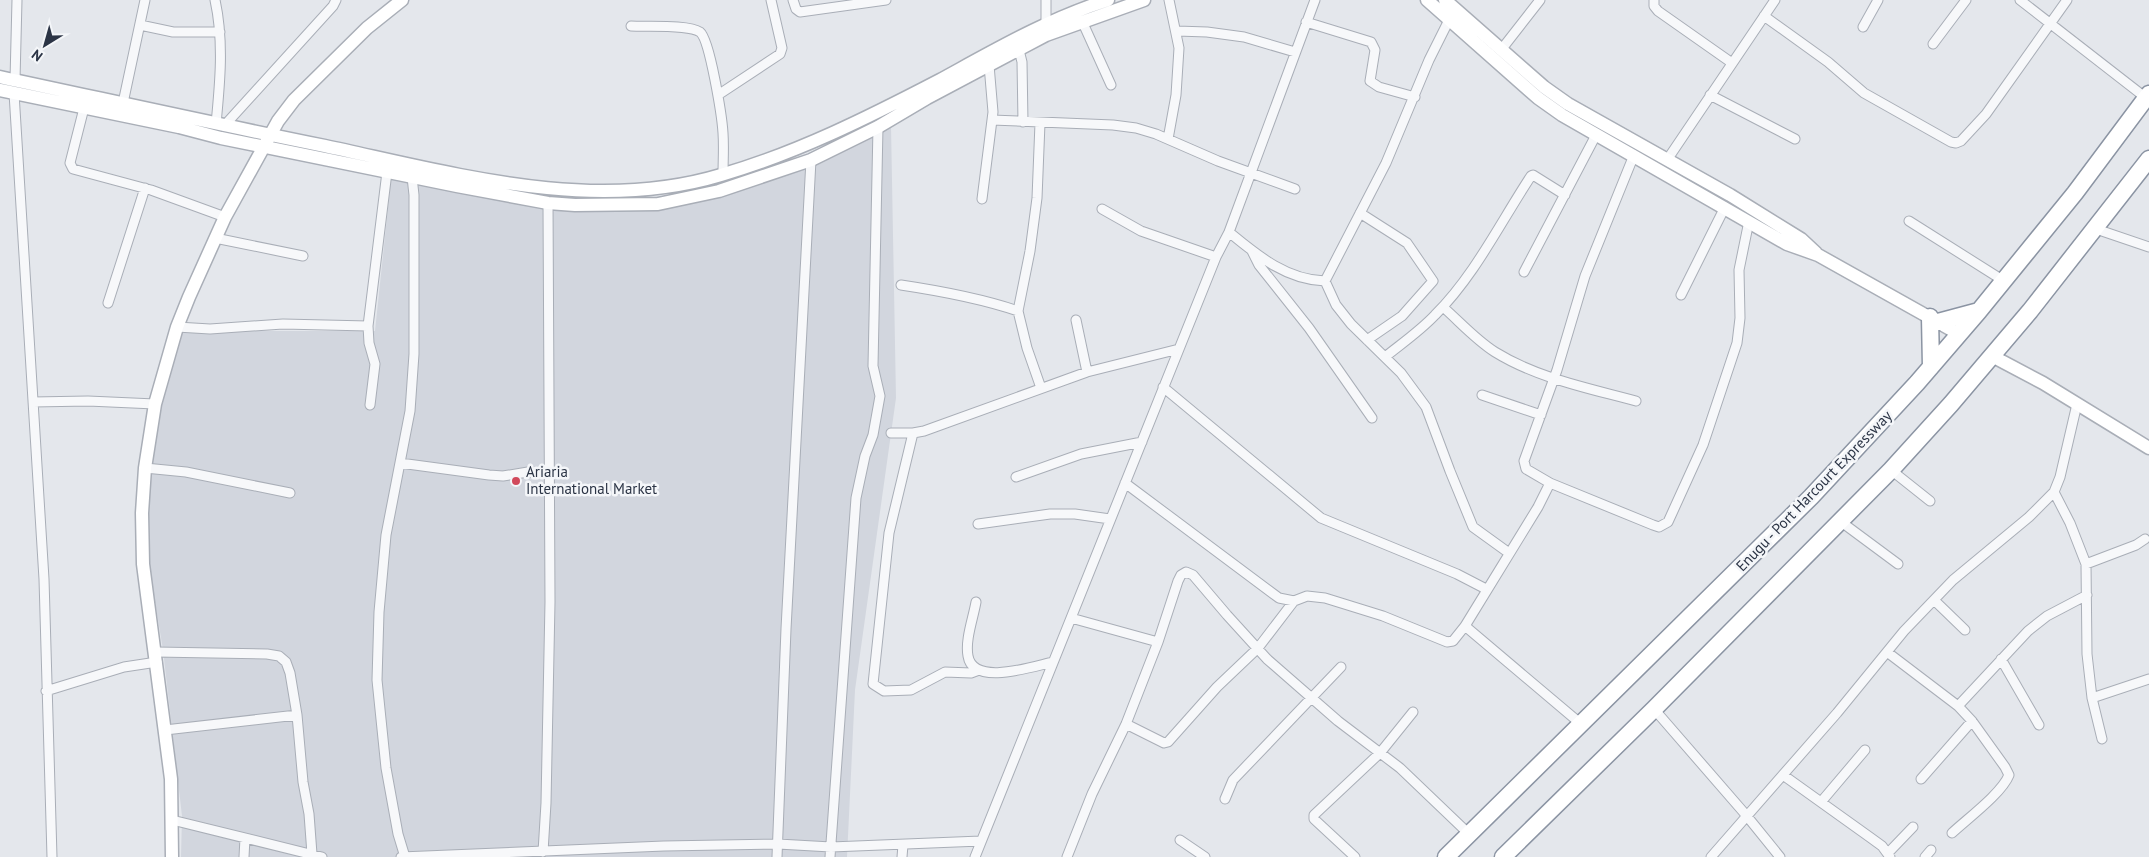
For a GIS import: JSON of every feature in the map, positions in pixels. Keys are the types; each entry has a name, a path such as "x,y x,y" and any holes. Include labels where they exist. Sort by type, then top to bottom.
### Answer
{"highway":[{"name":"Enugu - Port Harcourt Expressway","path":"1446,857 1811,497 1931,367 2075,193 2148,96"},
{"path":"1503,857 1654,710 1891,470 1952,404 1992,356 2096,229 2149,160"},
{"path":"1931,367 1934,320 1979,311"}],"main road":[{"path":"172,857 172,779 143,564 142,513 145,468 155,404 177,327 215,238 278,121 294,100 367,28 402,0"},
{"path":"0,77 15,86 84,108 551,190 602,191 651,188 687,185 723,175 813,142 884,108 1046,23 1093,2 1108,0"},
{"path":"0,90 15,86 123,103 220,125 267,141 388,172 548,203 575,205 658,204 719,192 811,160 878,127 927,98 1046,34 1144,0"},
{"path":"1427,0 1538,98 1596,135 1787,244 1818,255 1959,334"},
{"path":"1445,0 1500,50 1544,87 1568,104 1789,231 1818,255"},
{"path":"1992,356 2077,404 2149,448"}],"street":[{"path":"17,0 15,86 44,580 52,857"},
{"path":"123,103 145,0"},
{"path":"216,0 220,32 220,125"},
{"path":"220,125 336,0"},
{"path":"718,95 780,54 782,48 772,0"},
{"path":"793,0 796,9 800,12 886,0"},
{"path":"1046,0 1046,23"},
{"path":"1168,139 1176,95 1179,48 1177,31 1169,0"},
{"path":"975,857 1163,387 1228,232 1315,0"},
{"path":"1500,50 1540,0"},
{"path":"1654,0 1654,6 1658,11 1732,62"},
{"path":"1667,160 1774,0"},
{"path":"1863,27 1878,0"},
{"path":"1933,44 1966,0"},
{"path":"2020,0 2148,96"},
{"path":"1764,16 1828,62 1864,93 1951,142 1956,143 1986,114 2067,0"},
{"path":"1325,281 1386,163 1429,60 1449,20"},
{"path":"1082,21 1111,84"},
{"path":"1306,22 1371,42 1375,50 1370,81 1379,87 1414,97"},
{"path":"140,25 173,32 220,32"},
{"path":"631,26 691,28 701,33 706,42 718,95 723,132 723,175"},
{"path":"1177,31 1207,32 1244,37 1295,52"},
{"path":"1013,53 1020,54 1022,62 1023,122"},
{"path":"982,199 992,120 992,84 989,65"},
{"path":"1710,95 1795,140"},
{"path":"84,108 71,166 73,169 145,188 225,217"},
{"path":"992,120 1114,125 1136,128 1295,189"},
{"path":"1040,123 1037,198 1030,250 1018,311 1026,348 1041,388"},
{"path":"830,857 856,498 865,456 874,435 880,396 873,366 878,127"},
{"path":"1524,272 1596,135"},
{"path":"1634,155 1586,276 1524,466 1550,483 1659,527 1668,522 1704,445 1737,343 1740,318 1740,270 1749,221"},
{"path":"777,857 786,629 811,160"},
{"path":"370,405 375,364 368,326 388,172"},
{"path":"1385,357 1434,316 1443,306 1481,258 1531,176 1533,175 1565,195"},
{"path":"412,177 414,195 414,354 410,411 386,535 379,612 377,680 386,768 404,857 543,852 605,853 778,844 831,847 981,841"},
{"path":"108,303 145,188"},
{"path":"543,852 546,802 550,473 548,203"},
{"path":"1680,295 1725,207"},
{"path":"1102,209 1140,231 1216,257"},
{"path":"1360,213 1407,242 1433,281 1402,316 1367,340"},
{"path":"1909,221 2004,280"},
{"path":"2096,229 2149,247"},
{"path":"1228,232 1281,270 1304,278 1325,281"},
{"path":"215,238 303,256"},
{"path":"1252,251 1259,265 1309,328 1372,418"},
{"path":"1325,281 1336,306 1410,384 1426,407 1473,527 1509,553"},
{"path":"901,284 949,292 991,302 1018,311"},
{"path":"1443,306 1474,336 1493,351 1512,362 1554,378 1636,401"},
{"path":"1076,320 1087,372"},
{"path":"177,327 210,329 282,324 368,326"},
{"path":"890,433 913,433 1087,372 1179,349"},
{"path":"1163,387 1321,518 1458,574 1486,589"},
{"path":"1482,395 1541,415"},
{"path":"33,402 88,401 155,404"},
{"path":"1711,857 1904,632 1934,600 1953,580 2029,517 2054,492 2060,477 2077,404"},
{"path":"913,433 889,533 874,684 884,691 911,690 945,672 971,673 980,670"},
{"path":"1016,477 1081,454 1142,442"},
{"path":"400,462 489,475 504,476 528,472 550,473"},
{"path":"145,468 186,472 290,493"},
{"path":"1891,470 1930,501"},
{"path":"1125,483 1279,598 1294,601"},
{"path":"1126,724 1164,743 1168,742 1217,687 1258,648 1294,601 1307,596 1325,598 1383,616 1447,642 1453,641 1465,626 1538,507 1550,483"},
{"path":"2054,492 2070,523 2086,564 2087,654 2092,698 2102,739"},
{"path":"978,524 1050,514 1075,514 1110,519"},
{"path":"1840,521 1898,564"},
{"path":"2086,564 2136,545 2145,539"},
{"path":"1067,857 1092,794 1126,724 1158,642 1178,580 1186,572 1193,575 1258,648 1312,699 1400,768 1469,834"},
{"path":"1958,706 2028,631 2047,616 2087,594"},
{"path":"1934,600 1965,630"},
{"path":"976,602 968,642 968,658 972,665 989,674 1053,662"},
{"path":"1071,618 1158,642"},
{"path":"1465,626 1581,724"},
{"path":"1887,652 1958,706 1972,721 2005,766 2009,775 1998,791 1952,833"},
{"path":"46,691 156,657 267,654 279,656 286,662 288,668 297,715 312,854"},
{"path":"2001,659 2039,725"},
{"path":"1226,799 1233,780 1312,699 1340,667"},
{"path":"2092,698 2149,679"},
{"path":"1654,710 1746,815 1780,857"},
{"path":"1355,857 1313,817 1380,753 1413,712"},
{"path":"166,730 297,715"},
{"path":"1921,779 1972,721"},
{"path":"1821,802 1866,750"},
{"path":"1783,775 1871,838 1889,855 1913,827"},
{"path":"172,820 322,857"},
{"path":"244,857 245,838"},
{"path":"1180,840 1205,857"},
{"path":"902,857 903,845"}],"shaded area":[{"name":"Ariaria International Market","path":"891,126 896,398 855,690 847,857 181,857 182,816 163,650 143,529 151,433 180,331 375,331 392,170 589,202 691,202"}],"place":[{"name":"Ariaria International Market","path":"516,481"}]}
